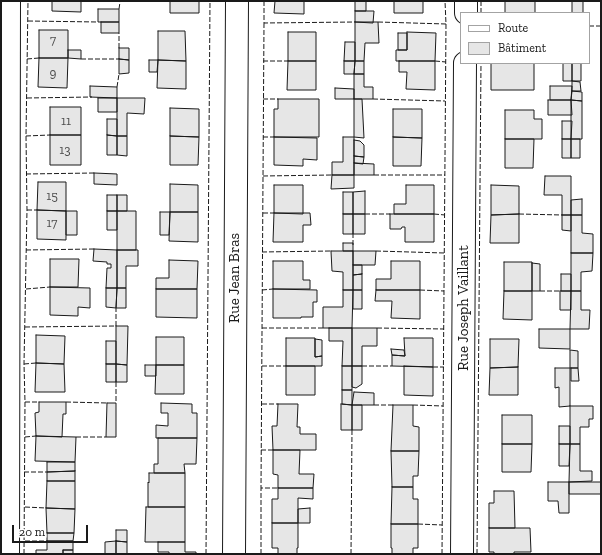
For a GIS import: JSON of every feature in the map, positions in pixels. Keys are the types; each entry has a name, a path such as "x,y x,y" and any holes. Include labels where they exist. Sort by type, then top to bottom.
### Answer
{"street":[{"path":"8,554 5,275 9,1"},
{"name":"Rue Jean Bras","path":"234,554 237,1"},
{"path":"466,1 466,12"},
{"name":"Rue Joseph Vaillant","path":"462,554 465,64"}],"building":[{"path":"52,1 81,1 81,12 52,11"},
{"path":"170,1 199,1 199,13 170,13"},
{"path":"275,1 304,1 304,14 274,13"},
{"path":"355,1 366,1 366,11 355,11"},
{"path":"394,1 423,1 423,13 394,13"},
{"path":"505,1 535,1 535,12 505,12"},
{"path":"572,1 583,1 583,12 572,12"},
{"path":"98,9 119,9 119,22 98,22"},
{"path":"355,11 374,11 373,23 355,22"},
{"path":"101,22 119,22 119,33 101,33"},
{"path":"355,22 378,22 379,43 365,43 364,61 355,61"},
{"path":"39,30 68,30 68,58 39,58"},
{"path":"158,31 185,31 186,61 158,60"},
{"path":"288,32 316,32 316,61 288,61"},
{"path":"407,32 436,33 435,61 396,61 396,50 407,50"},
{"path":"398,33 407,33 407,50 398,50"},
{"path":"345,42 355,42 355,61 344,61"},
{"path":"119,48 129,48 129,60 119,59"},
{"path":"68,50 81,50 81,59 68,58"},
{"path":"39,58 68,58 67,88 38,87"},
{"path":"119,59 129,60 129,73 119,74"},
{"path":"149,60 158,60 157,72 149,72"},
{"path":"158,60 186,61 186,89 157,88"},
{"path":"288,61 316,61 316,90 287,90"},
{"path":"344,61 355,61 354,74 344,74"},
{"path":"355,61 364,61 364,74 354,74"},
{"path":"399,61 435,61 435,90 406,89 407,72 399,72"},
{"path":"491,64 534,64 534,90 491,90"},
{"path":"563,64 572,64 572,81 563,81"},
{"path":"572,64 581,64 581,81 572,81"},
{"path":"354,74 364,74 364,87 373,87 373,99 354,99"},
{"path":"572,81 580,82 581,91 572,91"},
{"path":"90,86 117,87 117,98 90,97"},
{"path":"550,86 572,86 571,100 550,100"},
{"path":"335,88 354,89 354,99 335,99"},
{"path":"572,91 582,92 582,101 571,100"},
{"path":"98,98 117,98 117,112 98,112"},
{"path":"117,98 145,98 144,114 127,113 127,136 117,136"},
{"path":"278,99 319,99 319,137 274,137 274,109 278,109"},
{"path":"354,99 362,99 364,138 354,137"},
{"path":"548,100 571,100 572,115 548,115"},
{"path":"571,100 582,101 582,139 571,139"},
{"path":"50,107 81,107 81,135 50,135"},
{"path":"170,108 199,109 199,137 170,136"},
{"path":"393,109 422,109 422,138 393,137"},
{"path":"505,110 534,110 534,119 542,119 542,139 505,139"},
{"path":"107,119 117,119 117,136 107,135"},
{"path":"562,121 572,121 571,139 562,139"},
{"path":"50,135 81,135 81,165 50,165"},
{"path":"107,135 117,136 117,155 107,155"},
{"path":"117,136 127,136 127,156 117,155"},
{"path":"170,136 199,137 198,165 170,165"},
{"path":"274,137 317,138 317,160 303,159 303,166 274,165"},
{"path":"343,137 354,137 354,175 332,175 332,162 343,162"},
{"path":"393,137 422,138 421,166 393,166"},
{"path":"505,139 534,139 533,168 505,168"},
{"path":"562,139 571,139 571,158 562,158"},
{"path":"571,139 580,139 580,158 571,158"},
{"path":"354,140 360,141 364,145 364,157 354,156"},
{"path":"354,156 364,157 363,164 354,163"},
{"path":"354,163 374,164 374,175 354,175"},
{"path":"94,173 117,174 117,185 94,184"},
{"path":"332,175 354,175 354,188 331,189"},
{"path":"545,176 571,176 571,215 562,215 562,195 544,195"},
{"path":"38,182 66,182 66,211 37,210"},
{"path":"170,184 198,185 198,212 170,212"},
{"path":"274,185 303,185 303,214 274,213"},
{"path":"406,185 434,185 434,214 394,214 394,204 406,204"},
{"path":"491,185 519,186 519,214 491,215"},
{"path":"365,191 365,214 353,214 353,192"},
{"path":"343,192 353,192 353,214 343,214"},
{"path":"107,195 117,195 117,211 107,211"},
{"path":"117,195 127,195 127,211 117,211"},
{"path":"582,199 582,215 571,215 571,200"},
{"path":"37,210 66,211 66,240 37,239"},
{"path":"66,211 77,211 77,235 66,235"},
{"path":"107,211 117,211 117,230 107,230"},
{"path":"117,211 136,211 136,250 117,250"},
{"path":"160,212 170,212 169,235 160,235"},
{"path":"170,212 198,212 198,242 169,241"},
{"path":"274,213 310,213 311,225 303,225 303,242 273,242"},
{"path":"343,214 353,214 353,234 343,234"},
{"path":"353,214 365,214 365,234 353,234"},
{"path":"390,214 434,214 434,242 405,242 405,227 402,227 401,229 390,229"},
{"path":"519,214 519,243 490,243 491,215"},
{"path":"562,215 571,215 571,231 562,230"},
{"path":"571,215 582,215 582,233 593,234 593,253 571,253"},
{"path":"343,243 353,243 353,251 343,251"},
{"path":"94,249 117,250 117,288 106,288 107,268 111,268 111,264 107,264 107,262 93,261"},
{"path":"117,250 138,250 138,266 126,266 126,288 117,288"},
{"path":"331,251 353,251 353,290 343,290 343,272 332,271"},
{"path":"353,251 376,251 375,265 353,265"},
{"path":"571,253 593,253 592,271 581,272 581,291 571,291"},
{"path":"50,259 79,259 78,287 50,287"},
{"path":"169,260 198,261 197,289 156,289 156,278 169,278"},
{"path":"273,261 303,261 303,280 310,280 310,289 273,289"},
{"path":"391,261 420,261 420,290 376,290 376,279 391,279"},
{"path":"504,262 532,262 532,291 504,291"},
{"path":"532,263 540,264 540,291 532,291"},
{"path":"353,265 362,265 362,274 353,275"},
{"path":"362,274 362,290 353,290 353,275"},
{"path":"561,274 571,274 571,291 561,291"},
{"path":"50,287 90,288 90,308 78,307 78,316 50,315"},
{"path":"106,288 117,288 116,308 106,307"},
{"path":"117,288 126,288 126,308 116,308"},
{"path":"156,289 197,289 197,318 156,317"},
{"path":"273,289 317,290 317,302 313,302 313,317 273,318"},
{"path":"343,290 353,290 352,328 323,328 323,307 343,307"},
{"path":"353,290 362,290 362,309 353,309"},
{"path":"376,290 420,290 420,319 391,318 392,301 375,301"},
{"path":"504,291 532,291 532,320 503,319"},
{"path":"560,291 571,291 571,310 560,310"},
{"path":"571,291 581,291 581,310 590,310 589,329 570,329"},
{"path":"116,326 128,326 127,365 116,364"},
{"path":"329,328 352,328 352,366 342,366 343,341 329,341"},
{"path":"352,328 377,328 377,346 362,346 362,366 352,366"},
{"path":"539,329 570,329 570,349 539,348"},
{"path":"36,335 65,336 64,364 36,363"},
{"path":"156,337 184,337 184,365 156,365"},
{"path":"286,338 315,338 315,357 322,356 322,366 286,366"},
{"path":"404,338 433,338 433,367 392,366 392,355 405,356"},
{"path":"315,339 322,340 322,356 315,357"},
{"path":"490,339 519,339 518,367 490,368"},
{"path":"106,341 116,341 116,364 106,364"},
{"path":"391,349 404,350 405,356 392,355"},
{"path":"570,350 578,351 578,368 570,368"},
{"path":"36,363 64,364 65,392 35,392"},
{"path":"106,364 116,364 116,382 106,382"},
{"path":"116,364 127,365 127,382 116,382"},
{"path":"145,365 156,365 156,376 145,376"},
{"path":"156,365 184,365 184,394 155,394"},
{"path":"286,366 315,366 315,395 286,395"},
{"path":"342,366 352,366 352,390 342,390"},
{"path":"352,366 362,366 362,384 356,388 352,387"},
{"path":"404,366 433,367 433,396 404,395"},
{"path":"518,367 518,395 489,395 490,368"},
{"path":"555,368 570,368 570,406 559,407 559,387 555,388"},
{"path":"571,368 578,368 579,381 571,381"},
{"path":"342,390 352,390 352,405 342,404"},
{"path":"354,392 374,393 374,405 352,405"},
{"path":"39,402 66,402 66,414 63,414 62,437 36,436 35,413 39,412"},
{"path":"107,403 116,403 116,437 106,437"},
{"path":"161,403 192,404 192,413 197,413 197,438 156,438 156,425 168,426 168,413 161,413"},
{"path":"278,404 298,404 297,427 300,427 300,434 316,434 316,450 273,450 272,426 277,426"},
{"path":"341,404 352,405 352,430 341,430"},
{"path":"352,405 362,405 362,430 352,430"},
{"path":"393,405 413,405 413,426 419,427 419,451 391,451"},
{"path":"570,406 593,406 593,419 589,419 589,427 580,427 580,444 570,444"},
{"path":"502,415 532,415 532,444 502,444"},
{"path":"559,426 570,426 570,444 559,444"},
{"path":"36,436 76,437 75,462 35,461"},
{"path":"158,438 197,438 196,464 184,464 185,473 154,473 154,464 158,464"},
{"path":"502,444 532,444 531,472 502,472"},
{"path":"559,444 570,444 569,466 559,466"},
{"path":"570,444 580,444 580,471 592,471 592,481 569,482"},
{"path":"273,450 300,450 299,474 314,474 313,488 278,488 278,475 273,474"},
{"path":"391,451 419,451 418,476 413,476 413,487 392,487"},
{"path":"47,462 75,462 75,471 47,472"},
{"path":"75,471 75,481 47,481 47,472"},
{"path":"149,473 185,473 185,507 148,507"},
{"path":"47,481 75,481 75,509 46,508"},
{"path":"548,482 569,482 569,513 559,513 558,501 548,501"},
{"path":"569,482 601,482 601,494 569,494"},
{"path":"392,487 413,487 413,499 418,499 418,524 391,524"},
{"path":"278,488 313,488 313,499 298,498 298,523 272,523 272,499 278,499"},
{"path":"494,491 514,491 515,528 489,528 489,503 494,503"},
{"path":"146,507 185,507 185,542 145,542"},
{"path":"46,508 75,509 74,533 47,533"},
{"path":"310,508 310,523 298,523 298,509"},
{"path":"272,523 298,523 297,554 278,554 278,548 272,548"},
{"path":"391,524 418,524 418,548 413,548 413,554 392,554"},
{"path":"489,528 530,528 531,552 494,554 494,552 489,552"},
{"path":"116,530 127,530 127,542 116,541"},
{"path":"47,533 74,533 73,541 47,541"},
{"path":"47,541 73,541 73,550 63,550 63,554 36,554 36,550 47,550"},
{"path":"116,541 127,542 127,554 116,554"},
{"path":"116,541 116,554 105,554 105,542"},
{"path":"158,542 185,542 185,552 196,552 196,554 169,554 169,552 158,552"},
{"path":"63,550 73,550 73,554 63,554"}],"fence":[{"path":"24,554 24,364 27,210 26,136 28,1"},
{"path":"206,554 210,1"},
{"path":"264,1 264,23 355,22"},
{"path":"378,22 446,24 445,1"},
{"path":"481,1 481,12"},
{"path":"119,9 120,2"},
{"path":"28,21 98,22"},
{"path":"264,23 261,488 278,488"},
{"path":"442,554 446,24"},
{"path":"590,26 601,26"},
{"path":"119,33 119,48"},
{"path":"27,59 39,58"},
{"path":"81,59 119,59"},
{"path":"263,61 288,61"},
{"path":"435,61 446,62"},
{"path":"477,554 481,64"},
{"path":"117,87 119,74"},
{"path":"27,98 92,97"},
{"path":"263,99 278,99"},
{"path":"373,99 445,101"},
{"path":"26,136 50,135"},
{"path":"263,137 274,137"},
{"path":"26,174 94,173"},
{"path":"263,176 332,175"},
{"path":"374,175 445,175"},
{"path":"27,210 37,210"},
{"path":"263,213 274,213"},
{"path":"365,214 390,214"},
{"path":"434,214 445,215"},
{"path":"519,214 562,215"},
{"path":"353,234 353,245"},
{"path":"26,250 94,249"},
{"path":"262,252 331,251"},
{"path":"376,251 444,253"},
{"path":"26,289 50,287"},
{"path":"262,290 273,289"},
{"path":"420,290 444,291"},
{"path":"540,291 560,291"},
{"path":"25,327 116,326 116,308"},
{"path":"262,328 323,328"},
{"path":"377,328 444,329"},
{"path":"24,364 36,363"},
{"path":"262,366 286,366"},
{"path":"362,366 392,366"},
{"path":"433,367 444,367"},
{"path":"116,382 116,403"},
{"path":"25,402 39,402"},
{"path":"66,402 107,403"},
{"path":"262,404 278,404"},
{"path":"374,405 393,405"},
{"path":"413,405 443,406"},
{"path":"351,554 352,430"},
{"path":"25,437 36,436"},
{"path":"76,437 106,437"},
{"path":"261,450 273,450"},
{"path":"24,472 47,472"},
{"path":"261,488 261,554"},
{"path":"25,507 46,508"},
{"path":"418,524 442,525"},
{"path":"25,541 47,541"}]}
